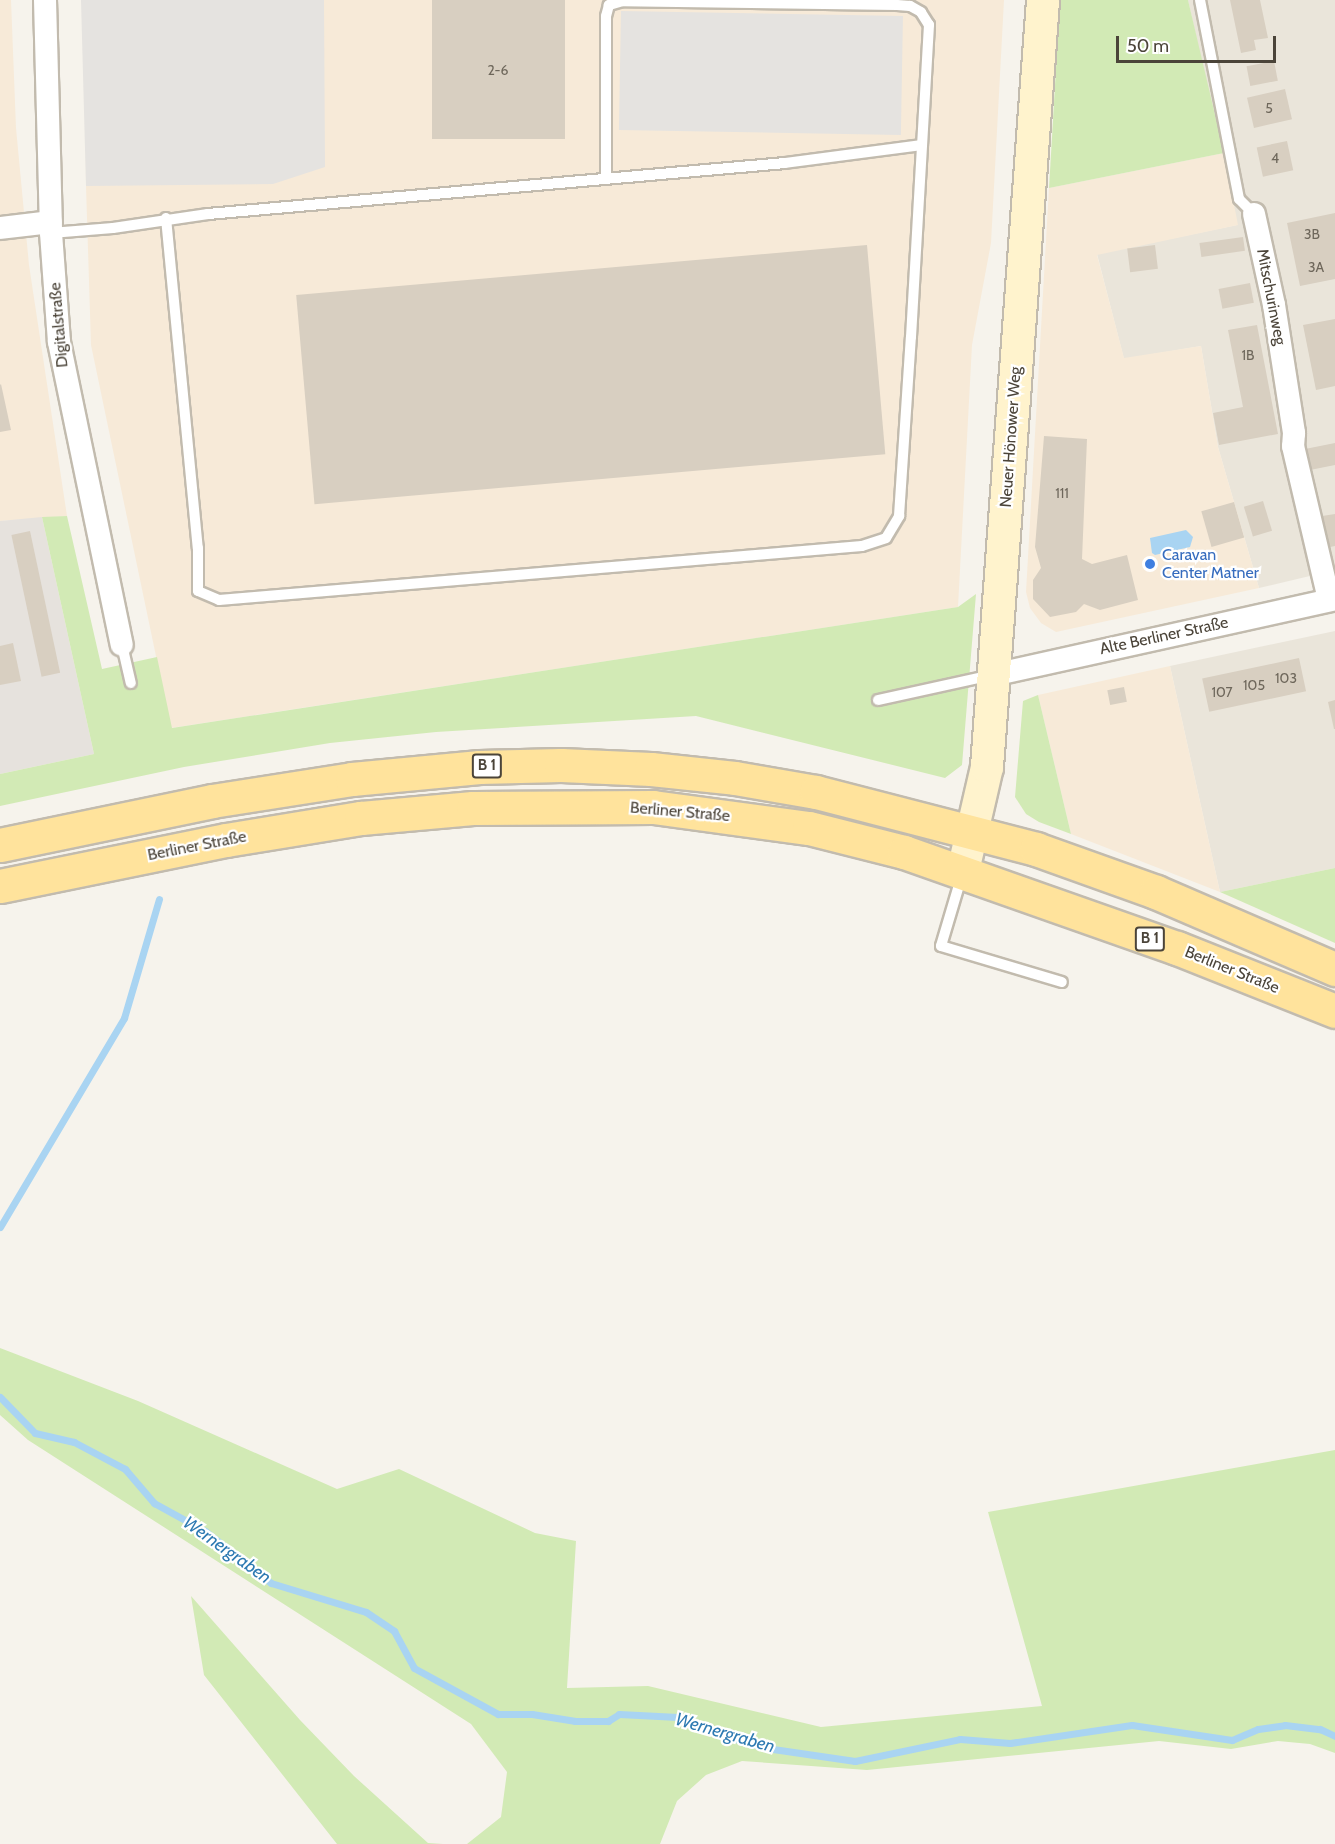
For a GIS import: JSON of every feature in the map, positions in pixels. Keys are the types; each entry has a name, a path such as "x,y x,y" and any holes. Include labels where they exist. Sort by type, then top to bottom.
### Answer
{"main road":[{"name":"Neuer Hönower Weg","path":"963,871 987,767 1042,0"},
{"name":"B 1","path":"0,845 212,801 352,779 479,767 561,765 651,769 735,778 816,792 974,831 1036,849 1156,892 1335,969"},
{"name":"Berliner Straße","path":"0,885 226,840 361,818 473,808 654,807 809,828 904,852 1177,948 1335,1011"}],"street":[{"name":"Digitalstraße","path":"45,0 51,227 58,342 122,645"},
{"name":"Mitschurinweg","path":"1254,214 1274,305 1294,433 1293,446 1332,599"},
{"path":"0,228 51,227"},
{"name":"Alte Berliner Straße","path":"993,675 1332,599"}],"lane":[{"name":"Mitschurinweg","path":"1200,0 1239,199 1254,214"},
{"path":"166,218 198,548 198,591 219,600 862,546 886,538 899,516 929,24 921,12 910,6 623,2 609,5 606,15 606,178"},
{"path":"51,227 113,228 166,218 785,162 921,146"},
{"path":"122,645 131,682"},
{"path":"878,700 993,675"},
{"path":"963,871 941,946 1062,982"}],"shaded area":[{"path":"0,0 11,0 16,128 29,265 67,516 0,521"},
{"path":"81,0 324,0 325,167 273,184 86,186"},
{"path":"85,0 1004,0 991,243 972,345 958,607 171,728 91,345 86,186"},
{"path":"1188,0 1335,0 1335,570 1259,588 1218,447 1201,346 1124,359 1097,254 1237,225"},
{"path":"621,11 903,16 901,135 619,130"},
{"path":"1224,153 1238,225 1097,255 1124,358 1201,346 1218,447 1259,588 1056,632 1041,623 1030,608 1026,592 1049,188"},
{"path":"42,517 94,754 0,774 0,521"},
{"path":"1335,631 1335,868 1220,892 1170,666"},
{"path":"1170,666 1220,892 1071,834 1038,695"}],"green space":[{"path":"1060,0 1188,0 1224,153 1049,188"},
{"path":"67,516 102,669 157,657 172,728 958,607 976,594 962,765 945,778 696,716 436,732 330,743 184,767 0,806 0,774 94,754 42,517"},
{"path":"1038,695 1071,834 1039,822 1026,814 1015,797 1023,701"},
{"path":"1335,868 1335,943 1220,892"},
{"path":"0,1348 138,1401 337,1489 399,1469 535,1533 576,1541 567,1688 648,1686 821,1727 1042,1706 988,1512 1335,1450 1335,1753 1310,1744 1278,1741 1231,1749 1159,1741 867,1770 742,1761 706,1775 677,1801 660,1844 467,1844 501,1817 507,1772 471,1724 28,1440 0,1415"},
{"path":"191,1596 300,1720 354,1776 428,1843 443,1844 337,1844 204,1675"}],"water":[{"path":"1186,530 1193,537 1190,547 1155,555 1152,553 1150,538"}],"building":[{"path":"432,0 565,0 565,139 432,139"},
{"path":"1230,0 1260,0 1268,38 1254,40 1256,50 1241,53"},
{"path":"1274,61 1278,81 1250,86 1247,66"},
{"path":"1285,89 1292,119 1254,128 1247,98"},
{"path":"1287,141 1293,170 1263,177 1257,147"},
{"path":"1335,213 1335,279 1300,286 1287,223"},
{"path":"1243,237 1245,251 1201,257 1199,243"},
{"path":"867,245 885,454 314,504 296,295"},
{"path":"1155,245 1158,269 1130,272 1127,248"},
{"path":"1250,283 1254,303 1222,309 1219,289"},
{"path":"1335,319 1335,386 1316,390 1303,325"},
{"path":"1257,325 1278,434 1219,445 1213,413 1243,407 1228,330"},
{"path":"0,385 11,430 0,432"},
{"path":"1044,436 1087,439 1082,559 1092,564 1127,555 1138,600 1100,610 1084,604 1076,612 1050,617 1033,599 1033,580 1041,568 1035,547"},
{"path":"1335,443 1335,465 1310,470 1305,449"},
{"path":"1263,501 1272,531 1253,536 1244,507"},
{"path":"1234,502 1244,538 1212,547 1201,511"},
{"path":"1335,514 1335,546 1330,547 1322,516"},
{"path":"30,531 60,673 42,677 11,535"},
{"path":"13,643 21,681 0,685 0,646"},
{"path":"1299,658 1306,691 1209,712 1202,679"},
{"path":"1124,687 1127,702 1110,705 1107,690"},
{"path":"1335,700 1335,729 1334,729 1328,702"}],"waterway":[{"path":"0,1227 124,1018 159,899"},
{"name":"Wernergraben","path":"0,1397 35,1433 74,1442 125,1469 154,1503 205,1531 271,1583 366,1612 394,1631 414,1668 498,1714 532,1714 575,1721 608,1721 619,1714 678,1717 715,1733 766,1748 855,1761 960,1739 1010,1743 1132,1725 1232,1740 1258,1729 1285,1725 1320,1729 1335,1736"}],"place":[{"name":"Caravan Center Matner","path":"1150,564"}]}
